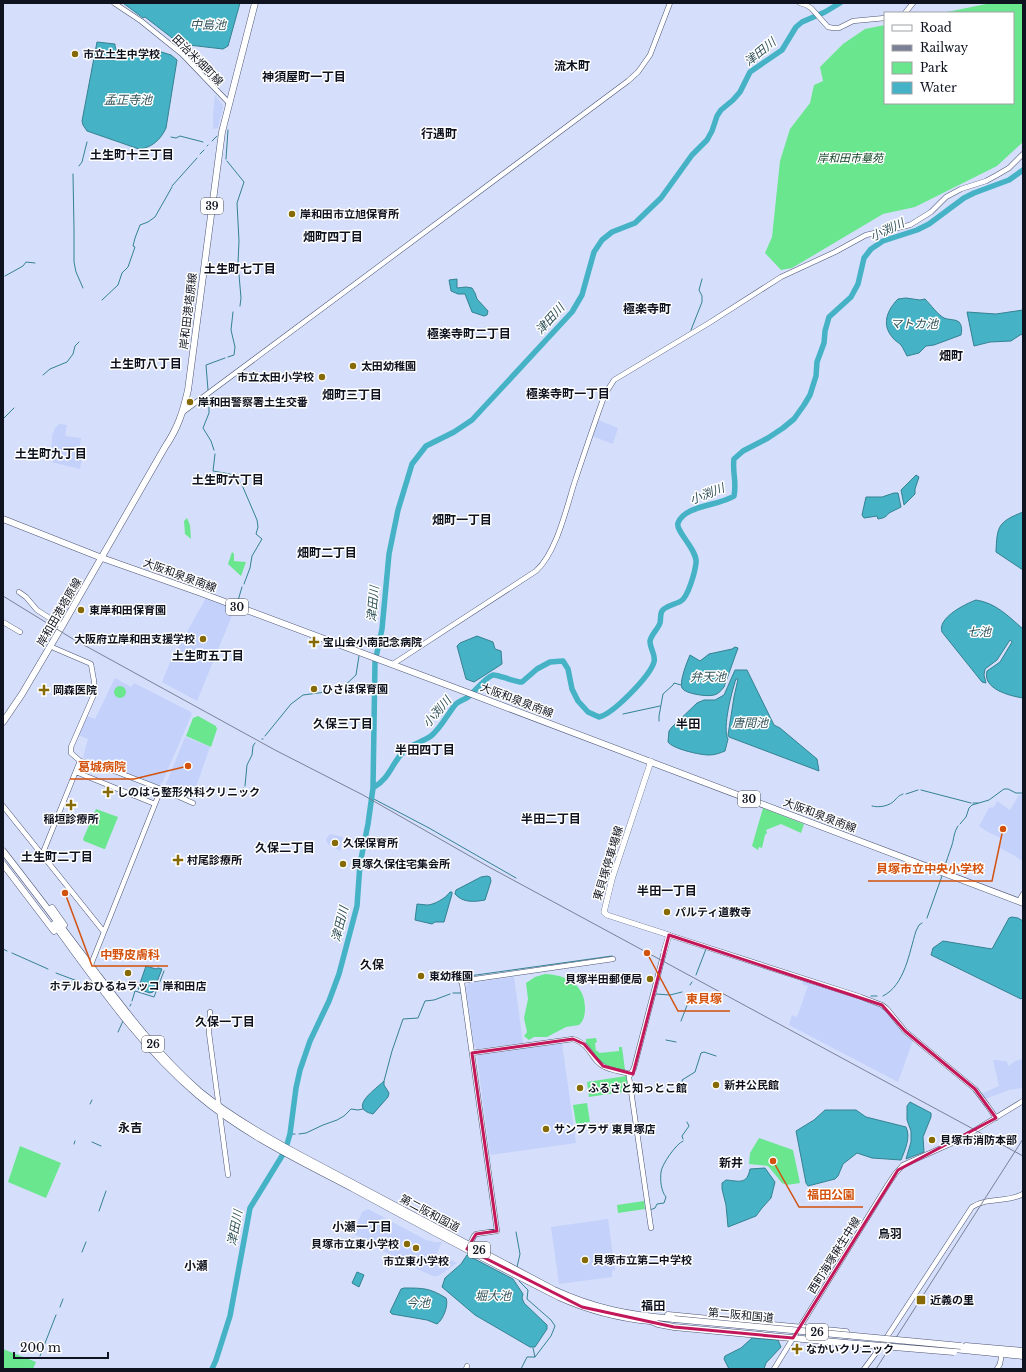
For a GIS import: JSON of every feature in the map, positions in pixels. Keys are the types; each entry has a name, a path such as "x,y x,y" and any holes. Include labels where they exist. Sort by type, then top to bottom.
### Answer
{"main road":[{"name":"岸和田港塔原線","path":"3,722 22,694 102,558 173,435 183,412 188,390 222,132 255,3"},
{"name":"大阪和泉泉南線","path":"3,519 102,558 393,664 651,761 1021,902"},
{"name":"東貝塚停車場線","path":"651,761 612,879 604,912 607,915 668,935"},
{"name":"26","path":"3,846 60,918 72,941"},
{"name":"第二阪和国道","path":"3,851 73,950 133,1022 189,1082 220,1110 292,1154 468,1247 548,1287 607,1310 674,1321 954,1351 1023,1351"},
{"name":"第二阪和国道","path":"3,858 54,922 72,941 89,968"},
{"name":"26","path":"3,864 64,943 73,950"},
{"path":"664,952 668,935"},
{"name":"第二阪和国道","path":"468,1247 543,1290 576,1304 610,1315 651,1321 674,1321 961,1344 1023,1356"},
{"path":"645,1316 674,1315 961,1344"},
{"path":"651,1321 674,1327 846,1343 954,1351"}],"street":[{"name":"田治米畑町線","path":"114,3 182,54 229,103"},
{"path":"183,412 628,82 638,72 650,55 670,3"},
{"path":"800,3 811,8 828,27 839,28 853,21 884,18"},
{"path":"906,12 913,3"},
{"path":"393,664 536,571 544,562 557,534 605,394 614,380 782,277 835,252 866,235 910,225 930,212 946,197 997,175 1009,168 1023,154"},
{"path":"20,592 37,610 62,626"},
{"path":"3,622 20,632"},
{"path":"54,648 91,664 95,692 76,732 70,750 73,755 80,761 112,770 161,788 193,803"},
{"path":"42,855 80,761"},
{"path":"76,772 155,804"},
{"path":"89,968 161,788"},
{"path":"3,806 104,932"},
{"path":"1021,902 1023,894"},
{"path":"668,935 882,1005 894,1016 905,1031 975,1089 996,1118"},
{"path":"650,1228 630,1074 634,1068 664,952"},
{"path":"462,981 613,959"},
{"path":"457,976 462,981 497,1231 476,1234 468,1247"},
{"path":"210,1012 210,1033 228,1175"},
{"path":"472,1052 573,1040 584,1044 596,1060 603,1066 610,1070 630,1074"},
{"name":"西町海塚麻生中線","path":"774,1369 898,1170 912,1160 959,1140 1023,1101"},
{"path":"864,1369 879,1349 972,1207 977,1204 1007,1200 1023,1194"},
{"path":"997,1369 1002,1352"}],"highlighted area":[{"path":"669,935 882,1005 905,1031 975,1089 996,1118 898,1170 793,1338 674,1327 582,1307 467,1249 476,1234 497,1231 472,1053 573,1039 584,1044 603,1066 633,1074"}],"shaded area":[{"path":"215,95 223,105 218,128 213,129 213,114"},
{"path":"598,420 618,428 613,444 592,436"},
{"path":"59,424 67,425 65,436 81,438 79,450 83,451 80,469 51,462 52,436 55,428"},
{"name":"大阪府立岸和田支援学校","path":"206,598 234,608 197,701 162,682 171,660"},
{"path":"115,678 131,687 134,683 191,712 192,714 162,783 156,786 83,757 88,739 78,735 87,716 95,719"},
{"path":"185,737 210,747 191,801 167,789 166,784"},
{"path":"1019,795 1023,795 1023,861 999,847 1003,839 979,826 989,808 994,807 997,801 1010,810"},
{"name":"久保保育所","path":"330,834 343,837 340,851 329,845 327,842 326,839"},
{"path":"514,977 523,1043 477,1049 474,1046 466,987 469,983"},
{"path":"804,980 881,1007 913,1040 898,1082 789,1025 792,1015 797,1017 808,986 802,984"},
{"path":"562,1043 576,1143 490,1155 477,1057 479,1055"},
{"path":"1023,1059 1023,1090 1022,1088 1009,1090 985,1099 981,1094 999,1086 993,1060 1006,1061 1009,1066 1015,1061"},
{"name":"貝塚市立東小学校","path":"368,1209 426,1240 442,1242 437,1253 457,1263 438,1276 433,1276 377,1248 376,1245 354,1234 362,1212"},
{"name":"貝塚市立第二中学校","path":"608,1219 615,1270 612,1271 612,1277 559,1284 551,1227"}],"green space":[{"name":"岸和田市墓苑","path":"991,3 1023,4 1023,142 997,166 915,207 883,214 792,268 781,270 765,253 772,237 780,161 790,129 810,103 814,85 823,81 820,67 843,44 865,29 884,25 884,104 1014,104 1014,12 947,12"},
{"path":"187,518 190,525 191,539 185,534 184,521"},
{"path":"232,552 234,554 234,561 246,562 241,576 228,564"},
{"path":"120,686 124,688 126,692 124,696 120,698 116,696 114,692 116,688"},
{"path":"198,716 216,726 217,729 211,747 186,736 193,718"},
{"path":"763,808 804,824 801,833 781,824 766,830 767,833 765,835 762,848 759,847 758,850 752,846"},
{"path":"96,809 118,817 105,849 84,841 83,839"},
{"path":"545,974 560,976 573,982 582,993 585,1013 582,1022 579,1025 566,1027 547,1037 534,1037 529,1040 524,1036 527,1032 524,1018 528,999 526,983 535,977"},
{"path":"596,1038 596,1051 599,1053 619,1051 619,1047 622,1047 625,1070 610,1067 601,1062 586,1043 586,1039"},
{"path":"626,1076 629,1091 589,1097 587,1082"},
{"path":"587,1103 590,1122 576,1124 573,1105"},
{"path":"759,1138 793,1150 800,1183 787,1185 782,1183 768,1166 749,1164 750,1153"},
{"path":"20,1146 61,1163 46,1198 8,1182"},
{"path":"644,1201 645,1209 618,1213 617,1205"},
{"path":"3,1349 36,1362 33,1369 3,1369"}],"water":[{"name":"中島池","path":"123,3 240,3 228,46 223,49 180,44 145,17 143,18"},
{"name":"孟正寺池","path":"97,42 115,44 115,48 117,50 131,57 144,55 152,49 171,55 177,60 166,128 162,136 152,145 139,149 87,131 83,125 82,121"},
{"path":"457,279 457,288 472,288 477,299 488,311 487,315 484,316 472,312 465,294 458,294 451,291 449,280"},
{"name":"マトカ池","path":"906,298 920,300 925,299 941,316 946,319 956,320 959,322 962,328 961,335 934,345 926,346 919,353 907,356 901,345 889,333 886,323 888,313 894,303 898,299"},
{"path":"1023,310 1023,334 1011,341 990,342 974,346 967,312 996,314"},
{"path":"916,475 919,477 915,494 904,505 901,490"},
{"path":"898,493 901,507 882,518 878,519 877,516 864,518 862,515 866,497 882,497"},
{"path":"1023,512 1023,570 996,552 997,536 1000,526 1008,519"},
{"name":"七池","path":"976,600 996,607 1023,629 1023,698 998,690 989,683 987,677 987,671 1000,662 1012,642 1010,640 997,660 985,669 984,675 986,683 982,682 942,632 944,622 953,612"},
{"path":"477,636 493,642 495,649 501,651 502,664 474,682 466,679 457,646 460,643"},
{"name":"弁天池","path":"735,647 738,648 724,687 717,694 711,696 702,695 687,692 682,688 682,677 690,655 700,661 709,654"},
{"name":"唐間池","path":"735,670 747,670 774,725 780,728 817,759 819,771 729,737 728,735 738,679 736,679 728,709 726,734 728,739 725,751 717,754 705,755 675,747 668,742 669,731 697,703 704,700 715,700 724,695"},
{"path":"481,877 490,877 491,881 485,900 465,900 455,894 456,890"},
{"path":"450,892 452,892 452,894 444,922 435,922 432,924 415,920 417,904 433,904 443,899"},
{"path":"1012,917 1023,921 1023,997 1021,999 931,955 933,948 943,941 992,949 1009,918"},
{"path":"146,966 162,969 153,992 150,993 138,989"},
{"path":"384,1081 384,1085 389,1093 388,1097 373,1114 366,1111 363,1107 363,1103 366,1098"},
{"path":"910,1102 931,1113 931,1117 923,1137 924,1152 906,1159 911,1142 911,1131 907,1120 907,1106"},
{"path":"825,1110 856,1110 866,1117 906,1127 908,1139 901,1160 872,1158 857,1153 843,1164 838,1176 835,1179 808,1186 806,1183 796,1131 814,1120"},
{"path":"765,1168 775,1182 771,1198 756,1216 728,1227 722,1183 726,1180 745,1180 750,1169"},
{"name":"堀大池","path":"467,1255 513,1279 523,1294 522,1298 524,1303 547,1325 547,1329 535,1347 530,1347 475,1315 442,1287 445,1278 461,1264"},
{"path":"357,1272 364,1275 359,1287 352,1283"},
{"name":"今池","path":"401,1289 426,1289 446,1298 446,1308 443,1316 437,1324 427,1320 392,1314 390,1312"},
{"path":"752,1338 778,1340 781,1347 766,1363 764,1369 729,1369 724,1359 725,1356 741,1348"}],"waterway":[{"name":"津田川","path":"212,1369 230,1316 250,1208 285,1151 290,1134 300,1070 310,1041 329,1001 339,974 357,906 360,864 373,788 375,662 382,629 389,554 398,510 412,464 426,446 454,432 472,420 572,312 582,295 594,252 602,240 612,232 635,223 661,198 692,155 707,140 717,116 721,110 740,92 750,72 782,50 796,27 802,22 825,12 840,3"},
{"path":"226,159 228,130"},
{"path":"171,137 176,138 180,136 203,142"},
{"path":"212,141 217,136"},
{"path":"79,166 82,162 87,142"},
{"path":"200,154 204,150"},
{"path":"172,186 197,158"},
{"path":"227,161 244,182 237,203 239,241 238,263 241,298 240,306"},
{"name":"小渕川","path":"373,788 384,779 404,751 435,733 456,704 468,697 486,679 493,675 522,682 537,669 550,662 563,661 568,669 572,689 578,701 588,712 599,717 622,702 639,685 654,662 650,641 658,628 662,611 684,599 693,578 696,558 694,552 680,531 678,523 682,517 695,509 734,496 734,459 743,451 783,428 794,419 804,405 810,395 816,376 817,362 824,343 825,331 829,317 851,297 858,284 864,258 871,249 883,241 917,230 929,224 964,198 1009,180 1023,170"},
{"path":"73,174 74,262 76,272 83,288"},
{"path":"102,300 118,285 122,273 128,267 135,247 133,246 140,225 155,217 172,187"},
{"path":"5,276 23,266 26,262 35,263"},
{"path":"691,330 702,302 702,296 699,290 702,279"},
{"path":"228,357 234,355 235,347 231,330 233,312"},
{"path":"43,375 50,369 67,362 73,354 75,346 79,342"},
{"path":"208,390 206,365 225,358"},
{"path":"209,396 209,413 203,428 211,441 214,450"},
{"path":"3,419 14,408"},
{"path":"215,454 213,471 230,474 237,478 242,485 257,520 258,527 256,534 262,539 252,556 250,568 244,584"},
{"path":"237,604 242,587"},
{"path":"340,690 356,675 359,656"},
{"path":"659,721 663,694 674,683 681,685"},
{"path":"265,736 291,704 303,695 334,691"},
{"path":"623,714 660,706"},
{"path":"245,786 247,765 252,755 253,746 255,743"},
{"path":"240,792 243,788"},
{"path":"960,824 966,817 969,808 972,805 989,800 1004,789 1008,789 1016,793 1023,793"},
{"path":"906,794 918,790"},
{"path":"921,790 971,803"},
{"path":"872,806 881,807 887,805 903,794"},
{"path":"372,798 429,828 516,878"},
{"path":"973,803 978,803"},
{"path":"944,870 958,826"},
{"path":"927,918 942,876"},
{"path":"883,996 890,991 901,976 905,968 916,931 922,923"},
{"path":"3,949 7,951"},
{"path":"696,975 706,949"},
{"path":"12,953 48,969"},
{"path":"462,977 612,956"},
{"path":"132,1001 135,991 154,997 164,971"},
{"path":"56,973 80,982"},
{"path":"656,994 670,995 682,992"},
{"path":"681,1021 691,992"},
{"path":"453,993 461,993"},
{"path":"384,1081 403,1019 418,1018 425,1001 434,1000 450,994"},
{"path":"871,996 877,996"},
{"path":"118,1032 123,1021"},
{"path":"666,1040 676,1042"},
{"path":"683,1094 684,1088 682,1080 695,1072 701,1053 704,1052 716,1056"},
{"path":"633,1090 635,1085 639,1085"},
{"path":"90,1104 92,1100"},
{"path":"299,1134 306,1133 337,1120 351,1109 363,1109"},
{"path":"683,1139 682,1136 689,1126 687,1122"},
{"name":"津田川","path":"290,1134 295,1134"},
{"path":"650,1210 655,1208 657,1204 664,1203 666,1197 661,1185 662,1168 673,1150 683,1141"},
{"path":"92,1142 101,1146"},
{"path":"99,1211 106,1191"},
{"path":"516,1232 520,1254 517,1267"},
{"path":"82,1252 86,1242"},
{"path":"519,1281 528,1290 527,1299 551,1320 555,1326 551,1336 535,1357"},
{"path":"60,1307 63,1299"},
{"path":"40,1356 56,1315"},
{"path":"521,1369 527,1357 535,1357 533,1348"}],"railway":[{"path":"3,596 73,639 275,750 363,795 489,867 1023,1156"},
{"path":"876,1369 1023,1139"}],"place":[{"name":"市立土生中学校","path":"75,54"},
{"name":"岸和田市立旭保育所","path":"292,214"},
{"name":"太田幼稚園","path":"353,366"},
{"name":"市立太田小学校","path":"322,377"},
{"name":"岸和田警察署土生交番","path":"190,402"},
{"name":"東岸和田保育園","path":"81,610"},
{"name":"大阪府立岸和田支援学校","path":"203,639"},
{"name":"宝山会小南記念病院","path":"314,642"},
{"name":"ひさほ保育園","path":"314,689"},
{"name":"岡森医院","path":"44,690"},
{"name":"葛城病院","path":"188,766"},
{"name":"しのはら整形外科クリニック","path":"108,792"},
{"name":"稲垣診療所","path":"71,805"},
{"name":"貝塚市立中央小学校","path":"1003,829"},
{"name":"久保保育所","path":"335,843"},
{"name":"村尾診療所","path":"178,860"},
{"name":"貝塚久保住宅集会所","path":"343,864"},
{"name":"中野皮膚科","path":"65,893"},
{"name":"パルティ道教寺","path":"667,912"},
{"name":"東貝塚","path":"647,953"},
{"name":"ホテルおひるねラッコ 岸和田店","path":"128,973"},
{"name":"東幼稚園","path":"421,976"},
{"name":"貝塚半田郵便局","path":"650,979"},
{"name":"新井公民館","path":"716,1085"},
{"name":"ふるさと知っとこ館","path":"580,1088"},
{"name":"サンプラザ 東貝塚店","path":"546,1129"},
{"name":"貝塚市消防本部","path":"932,1140"},
{"name":"福田公園","path":"773,1161"},
{"name":"貝塚市立東小学校","path":"407,1244"},
{"name":"市立東小学校","path":"416,1248"},
{"name":"貝塚市立第二中学校","path":"585,1260"},
{"name":"近義の里","path":"921,1300"},
{"name":"なかいクリニック","path":"797,1349"}],"district":[{"name":"流木町","path":"572,66"},
{"name":"神須屋町一丁目","path":"304,77"},
{"name":"行遇町","path":"439,134"},
{"name":"土生町十三丁目","path":"132,155"},
{"name":"畑町四丁目","path":"333,237"},
{"name":"土生町七丁目","path":"240,269"},
{"name":"極楽寺町","path":"647,309"},
{"name":"極楽寺町二丁目","path":"469,334"},
{"name":"畑町","path":"951,356"},
{"name":"土生町八丁目","path":"146,364"},
{"name":"極楽寺町一丁目","path":"568,394"},
{"name":"畑町三丁目","path":"352,395"},
{"name":"土生町九丁目","path":"51,454"},
{"name":"土生町六丁目","path":"228,480"},
{"name":"畑町一丁目","path":"462,520"},
{"name":"畑町二丁目","path":"327,553"},
{"name":"土生町五丁目","path":"208,656"},
{"name":"久保三丁目","path":"343,724"},
{"name":"半田","path":"688,724"},
{"name":"半田四丁目","path":"425,750"},
{"name":"半田二丁目","path":"551,819"},
{"name":"久保二丁目","path":"285,848"},
{"name":"土生町二丁目","path":"57,857"},
{"name":"半田一丁目","path":"667,891"},
{"name":"久保","path":"372,965"},
{"name":"久保一丁目","path":"225,1022"},
{"name":"永吉","path":"130,1128"},
{"name":"新井","path":"731,1163"},
{"name":"小瀬一丁目","path":"362,1227"},
{"name":"鳥羽","path":"890,1234"},
{"name":"小瀬","path":"196,1266"},
{"name":"福田","path":"653,1306"}]}
